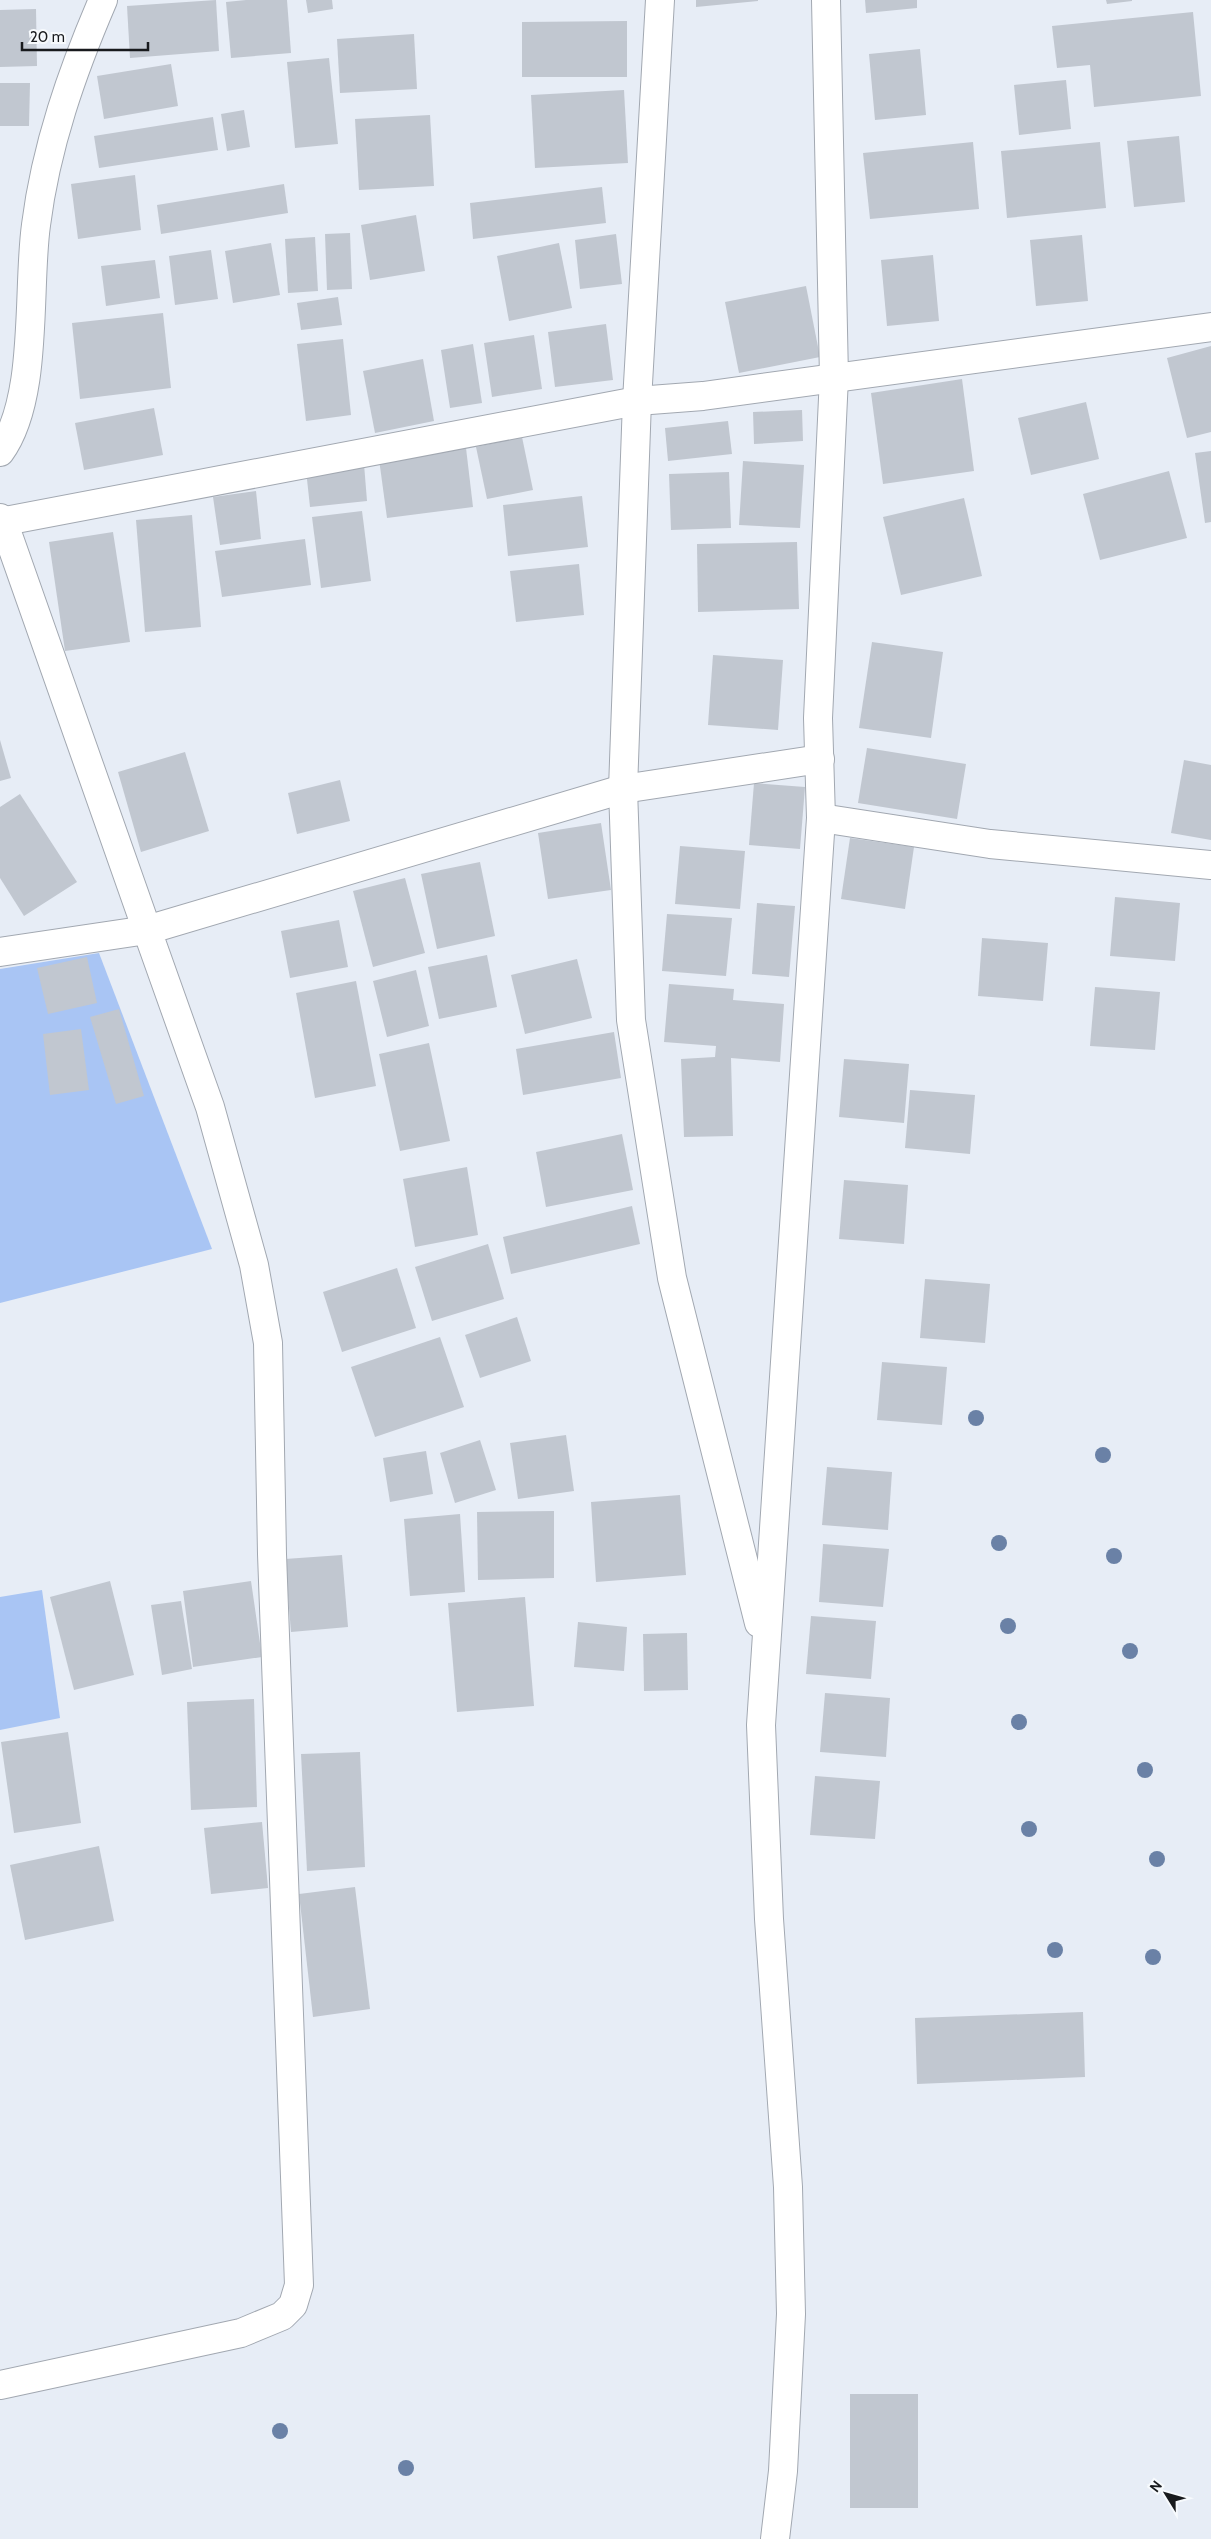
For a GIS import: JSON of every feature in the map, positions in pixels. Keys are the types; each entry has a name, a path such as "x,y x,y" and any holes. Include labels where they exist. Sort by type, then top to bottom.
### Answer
{"street":[{"path":"0,452 6,444 18,414 26,374 31,324 35,227 46,162 76,62 103,0"},
{"path":"660,0 636,401 623,789 631,1020 672,1278 765,1648"},
{"path":"775,2539 783,2470 791,2314 788,2187 769,1919 762,1734 765,1648 822,818 818,718 834,377 826,0"},
{"path":"0,2385 241,2333 282,2316 293,2305 299,2285 272,1554 268,1343 254,1265 210,1107 1,520 636,401 703,396 1211,327"},
{"path":"0,952 147,930 623,789 820,759"},
{"path":"822,818 990,844 1211,865"}],"shaded area":[{"path":"99,953 212,1249 0,1303 0,969"},
{"path":"42,1590 60,1718 0,1730 0,1597"}],"building":[{"path":"216,0 219,51 130,58 127,6"},
{"path":"287,0 291,53 231,58 226,2"},
{"path":"306,0 332,0 333,9 308,13"},
{"path":"696,0 758,0 758,1 696,7"},
{"path":"865,0 917,0 917,8 866,13"},
{"path":"1106,0 1132,0 1132,1 1107,4"},
{"path":"36,9 37,66 0,67 0,10"},
{"path":"1193,12 1201,96 1094,107 1090,65 1057,68 1052,26"},
{"path":"627,21 627,77 522,77 522,22"},
{"path":"414,34 417,89 340,93 337,39"},
{"path":"920,49 926,115 875,120 869,54"},
{"path":"329,58 338,144 295,148 287,62"},
{"path":"171,64 178,106 104,119 97,76"},
{"path":"1066,80 1071,129 1019,135 1014,85"},
{"path":"0,83 30,83 29,126 0,126"},
{"path":"624,90 628,163 535,168 531,95"},
{"path":"244,110 250,147 227,151 221,114"},
{"path":"430,115 434,186 359,190 355,119"},
{"path":"213,117 218,150 99,168 94,136"},
{"path":"1179,136 1185,202 1134,207 1127,141"},
{"path":"973,142 979,209 870,219 863,153"},
{"path":"1100,142 1106,208 1007,218 1001,151"},
{"path":"135,175 141,230 78,239 71,184"},
{"path":"284,184 288,213 161,234 157,205"},
{"path":"602,187 606,223 473,239 470,203"},
{"path":"416,215 425,271 370,280 361,225"},
{"path":"350,233 352,289 327,290 325,234"},
{"path":"616,234 622,284 580,289 575,240"},
{"path":"1082,235 1088,301 1036,306 1030,240"},
{"path":"315,237 318,291 288,293 285,239"},
{"path":"271,243 280,295 233,303 225,251"},
{"path":"559,243 572,308 509,321 497,256"},
{"path":"211,250 218,299 175,305 169,256"},
{"path":"933,255 939,321 887,326 881,260"},
{"path":"155,260 160,298 106,306 101,266"},
{"path":"806,286 820,357 739,373 725,302"},
{"path":"338,297 342,325 301,330 297,303"},
{"path":"163,313 171,388 80,399 72,323"},
{"path":"606,324 613,380 555,387 548,332"},
{"path":"534,335 542,389 492,397 484,343"},
{"path":"343,339 351,415 306,421 297,344"},
{"path":"473,344 482,403 450,408 441,350"},
{"path":"1211,346 1211,432 1187,438 1167,358"},
{"path":"423,359 434,421 375,433 363,371"},
{"path":"962,379 974,471 883,484 871,393"},
{"path":"1086,402 1099,459 1031,475 1018,418"},
{"path":"154,408 163,455 84,470 75,423"},
{"path":"802,410 803,441 754,444 753,412"},
{"path":"728,421 732,454 668,461 665,428"},
{"path":"522,437 533,490 487,499 476,447"},
{"path":"466,448 473,507 387,518 379,459"},
{"path":"1211,451 1211,522 1205,523 1195,453"},
{"path":"743,461 804,465 800,528 739,525"},
{"path":"364,464 367,501 310,507 306,470"},
{"path":"1169,471 1187,538 1100,560 1083,494"},
{"path":"729,472 731,528 671,530 669,474"},
{"path":"256,491 261,539 220,545 213,497"},
{"path":"582,496 588,547 508,556 503,505"},
{"path":"964,498 982,576 901,595 883,517"},
{"path":"362,511 371,581 321,588 312,517"},
{"path":"192,515 201,627 145,632 136,520"},
{"path":"113,532 130,642 65,651 49,542"},
{"path":"305,539 311,585 222,597 215,551"},
{"path":"797,542 799,609 698,612 697,544"},
{"path":"579,564 584,615 516,622 510,571"},
{"path":"872,642 943,652 931,738 859,728"},
{"path":"713,655 783,660 778,730 708,725"},
{"path":"0,740 11,778 0,781"},
{"path":"867,748 966,764 957,819 858,803"},
{"path":"185,752 209,831 141,852 118,772"},
{"path":"1184,760 1211,765 1211,840 1171,833"},
{"path":"340,780 350,821 297,834 288,793"},
{"path":"754,783 805,787 800,849 749,845"},
{"path":"20,794 77,882 24,916 0,878 0,807"},
{"path":"601,823 611,890 548,899 538,833"},
{"path":"850,838 914,847 905,909 841,899"},
{"path":"680,846 745,851 740,909 675,904"},
{"path":"480,862 495,936 437,949 421,874"},
{"path":"405,878 425,953 373,967 353,891"},
{"path":"1115,897 1180,903 1175,961 1110,956"},
{"path":"757,903 795,906 789,977 752,974"},
{"path":"667,914 732,918 726,976 662,971"},
{"path":"339,920 348,967 290,978 281,931"},
{"path":"982,938 1048,943 1043,1001 978,996"},
{"path":"487,955 497,1007 439,1019 428,967"},
{"path":"87,957 97,1003 48,1014 37,968"},
{"path":"577,959 592,1018 525,1034 511,975"},
{"path":"416,970 429,1026 387,1037 373,981"},
{"path":"356,981 376,1086 315,1098 296,993"},
{"path":"669,984 734,989 733,1000 784,1004 780,1062 731,1058 733,1136 684,1137 681,1059 715,1057 716,1046 664,1042"},
{"path":"1095,987 1160,992 1155,1050 1090,1046"},
{"path":"119,1009 144,1096 116,1104 90,1017"},
{"path":"81,1029 89,1090 50,1095 43,1034"},
{"path":"614,1032 621,1078 523,1095 516,1049"},
{"path":"429,1043 450,1141 400,1151 379,1054"},
{"path":"844,1059 909,1064 904,1123 839,1117"},
{"path":"910,1090 975,1095 970,1154 905,1148"},
{"path":"622,1134 633,1190 546,1207 536,1152"},
{"path":"467,1167 478,1235 415,1247 403,1179"},
{"path":"844,1180 908,1185 904,1244 839,1239"},
{"path":"632,1206 640,1244 511,1274 503,1237"},
{"path":"488,1244 504,1299 432,1321 415,1267"},
{"path":"397,1268 416,1328 342,1352 323,1292"},
{"path":"925,1279 990,1284 985,1343 920,1338"},
{"path":"517,1317 531,1361 480,1378 465,1335"},
{"path":"440,1337 464,1407 375,1437 351,1367"},
{"path":"882,1362 947,1367 942,1425 877,1420"},
{"path":"566,1435 574,1491 518,1499 510,1443"},
{"path":"480,1440 496,1490 455,1503 440,1453"},
{"path":"426,1451 433,1494 390,1502 383,1458"},
{"path":"827,1467 892,1472 888,1530 822,1525"},
{"path":"680,1495 686,1575 596,1582 591,1502"},
{"path":"554,1511 554,1578 478,1580 477,1512"},
{"path":"460,1514 465,1592 410,1596 404,1519"},
{"path":"823,1544 889,1549 883,1607 819,1602"},
{"path":"342,1555 348,1627 291,1632 285,1559"},
{"path":"110,1581 134,1675 74,1690 50,1597"},
{"path":"251,1581 262,1657 193,1667 183,1591"},
{"path":"525,1597 534,1706 457,1712 448,1603"},
{"path":"181,1601 192,1669 162,1675 151,1605"},
{"path":"811,1616 876,1621 871,1679 806,1674"},
{"path":"578,1622 627,1627 624,1671 574,1667"},
{"path":"687,1633 688,1690 644,1691 643,1634"},
{"path":"825,1693 890,1698 886,1757 820,1752"},
{"path":"254,1699 257,1807 191,1810 187,1702"},
{"path":"68,1732 81,1823 14,1833 1,1742"},
{"path":"360,1752 365,1867 307,1871 301,1754"},
{"path":"815,1776 880,1781 875,1839 810,1835"},
{"path":"262,1822 268,1888 211,1894 204,1828"},
{"path":"99,1846 114,1921 25,1940 10,1865"},
{"path":"355,1887 370,2009 313,2017 299,1894"},
{"path":"1083,2012 1085,2077 917,2084 915,2018"},
{"path":"850,2394 918,2394 918,2508 850,2508"}]}
